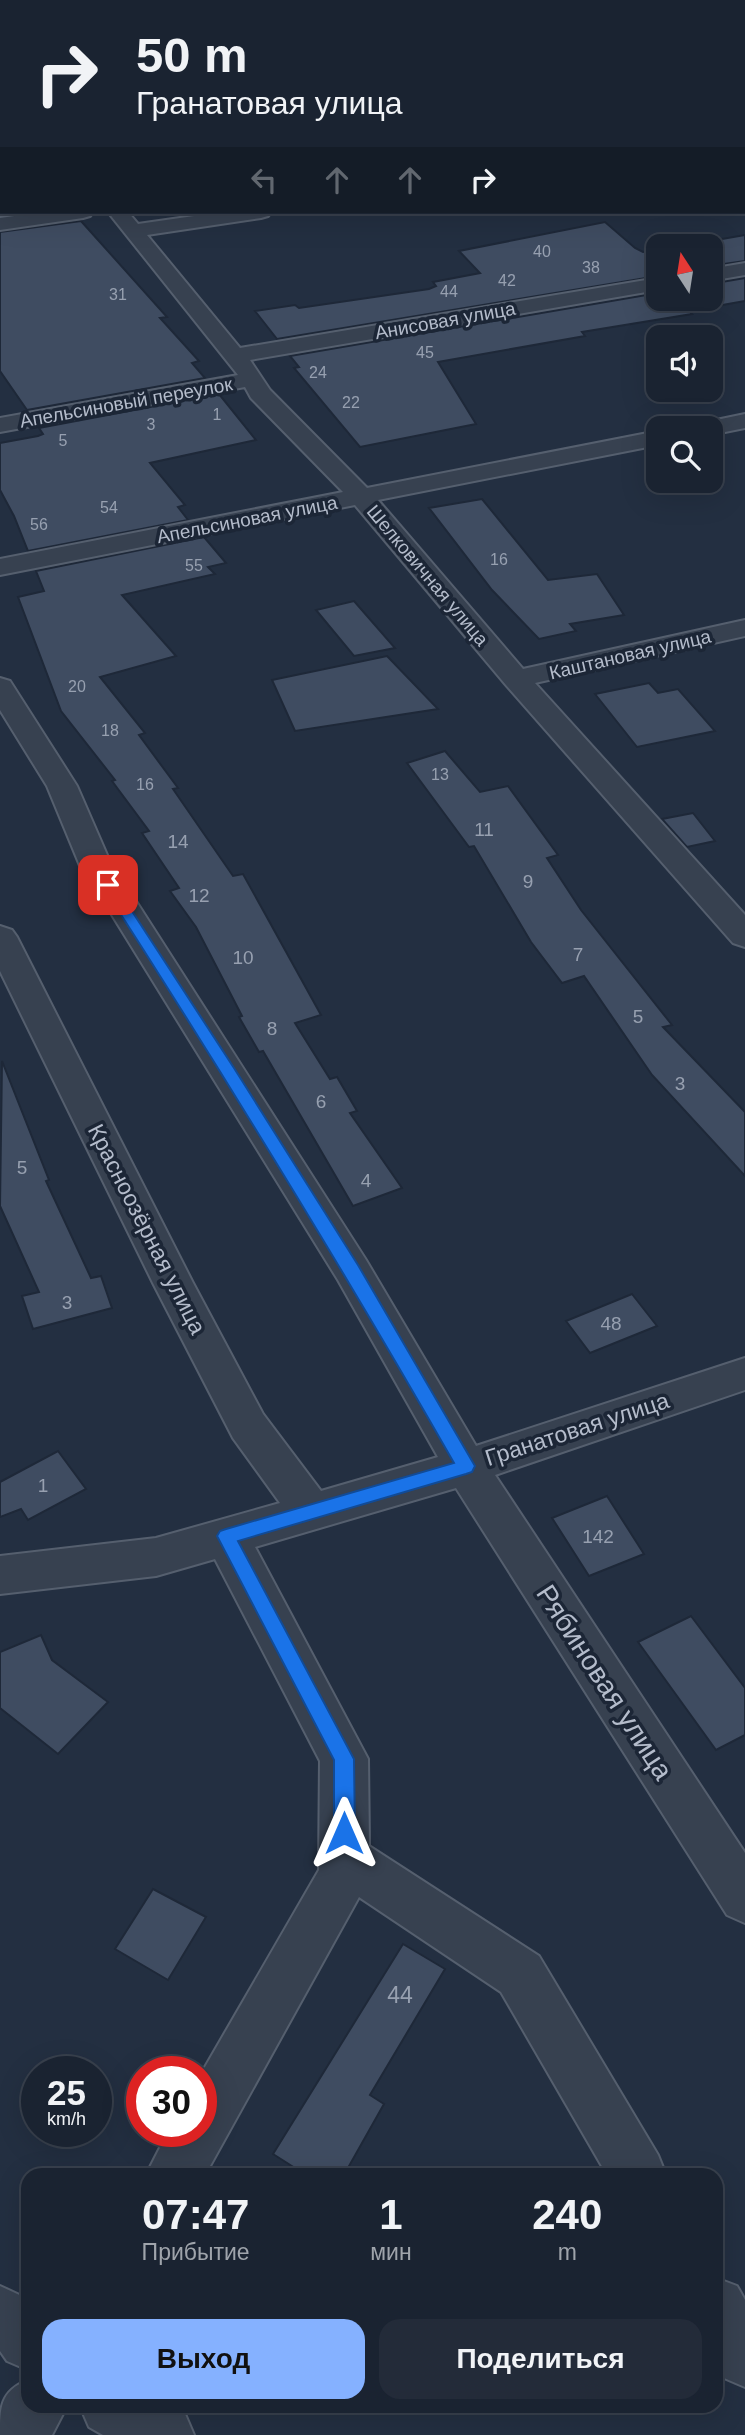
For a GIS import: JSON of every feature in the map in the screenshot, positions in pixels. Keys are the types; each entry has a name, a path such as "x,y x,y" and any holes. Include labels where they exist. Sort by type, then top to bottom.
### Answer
{"street":[{"path":"0,224 69,214"},
{"path":"125,221 231,214"},
{"name":"Шелковичная улица","path":"125,221 253,379 259,393 362,496 516,679 745,936"},
{"path":"723,273 745,270"},
{"name":"Анисовая улица","path":"233,356 646,286"},
{"name":"Апельсиновый переулок","path":"4,418 253,379"},
{"path":"723,426 745,421"},
{"name":"Апельсиновая улица","path":"0,567 646,440"},
{"name":"Каштановая улица","path":"516,679 745,628"},
{"path":"0,687 62,786 99,873 125,909 258,1118 352,1270 466,1466"},
{"name":"Красноозёрная улица","path":"0,937 173,1283 248,1426 311,1511"},
{"name":"Гранатовая улица","path":"0,1575 156,1556 466,1466 745,1374"},
{"name":"Рябиновая улица","path":"466,1466 745,1898"},
{"path":"217,2100 344,1874 344,1759 226,1536"},
{"path":"344,1858 520,1974 634,2168"},
{"path":"178,2168 190,2147"},
{"path":"0,2315 21,2330"},
{"path":"723,2319 745,2357"},
{"path":"14,2435 31,2413"},
{"path":"123,2413 164,2435"}],"building":[{"path":"81,221 167,317 160,318 199,361 192,363 205,378 27,410 0,371 0,232"},
{"path":"605,222 635,248 646,252 646,278 277,339 255,311 295,305 299,308 429,289 436,286 433,282 480,273 459,251"},
{"path":"745,235 745,261 723,264 723,239"},
{"path":"745,278 745,301 723,305 723,282"},
{"path":"646,295 646,312 692,314 582,332 585,336 438,362 476,424 360,447 294,368 299,367 290,356"},
{"path":"219,394 256,440 150,463 185,505 178,507 188,520 28,551 0,490 0,443 43,434 39,428"},
{"path":"482,499 548,580 597,574 624,615 570,624 576,631 539,639 492,590 429,508"},
{"path":"204,537 226,563 208,567 215,574 122,595 176,656 100,677 145,733 139,735 178,788 173,789 233,876 243,874 321,1015 295,1023 330,1079 337,1077 357,1111 350,1113 402,1188 353,1206 263,1051 259,1052 239,1017 242,1016 196,927 170,891 179,888 142,833 149,831 112,781 115,780 61,711 18,597 44,591 36,571"},
{"path":"354,601 395,648 354,656 316,610"},
{"path":"387,656 438,709 295,731 272,680"},
{"path":"649,683 658,693 678,689 715,731 637,747 595,694"},
{"path":"445,751 480,792 508,786 558,855 547,858 581,910 672,1025 663,1027 745,1112 745,1176 652,1075 584,976 562,983 531,942 474,846 469,847 407,763"},
{"path":"693,813 715,841 687,847 662,819"},
{"path":"2,1061 49,1180 46,1181 91,1278 101,1276 112,1308 33,1329 22,1296 39,1292 0,1206"},
{"path":"632,1294 657,1326 590,1353 566,1321"},
{"path":"58,1451 86,1489 28,1520 21,1509 0,1517 0,1482"},
{"path":"607,1496 644,1554 589,1576 552,1518"},
{"path":"691,1616 745,1688 745,1735 716,1750 638,1642"},
{"path":"41,1635 52,1660 108,1702 58,1754 0,1708 0,1652"},
{"path":"153,1889 206,1917 168,1980 115,1949"},
{"path":"403,1944 445,1969 370,2095 384,2104 348,2168 295,2168 273,2154"}],"route":[{"path":"108,885 229,1071 352,1270 466,1466 226,1536 344,1759 344,1833"}]}
